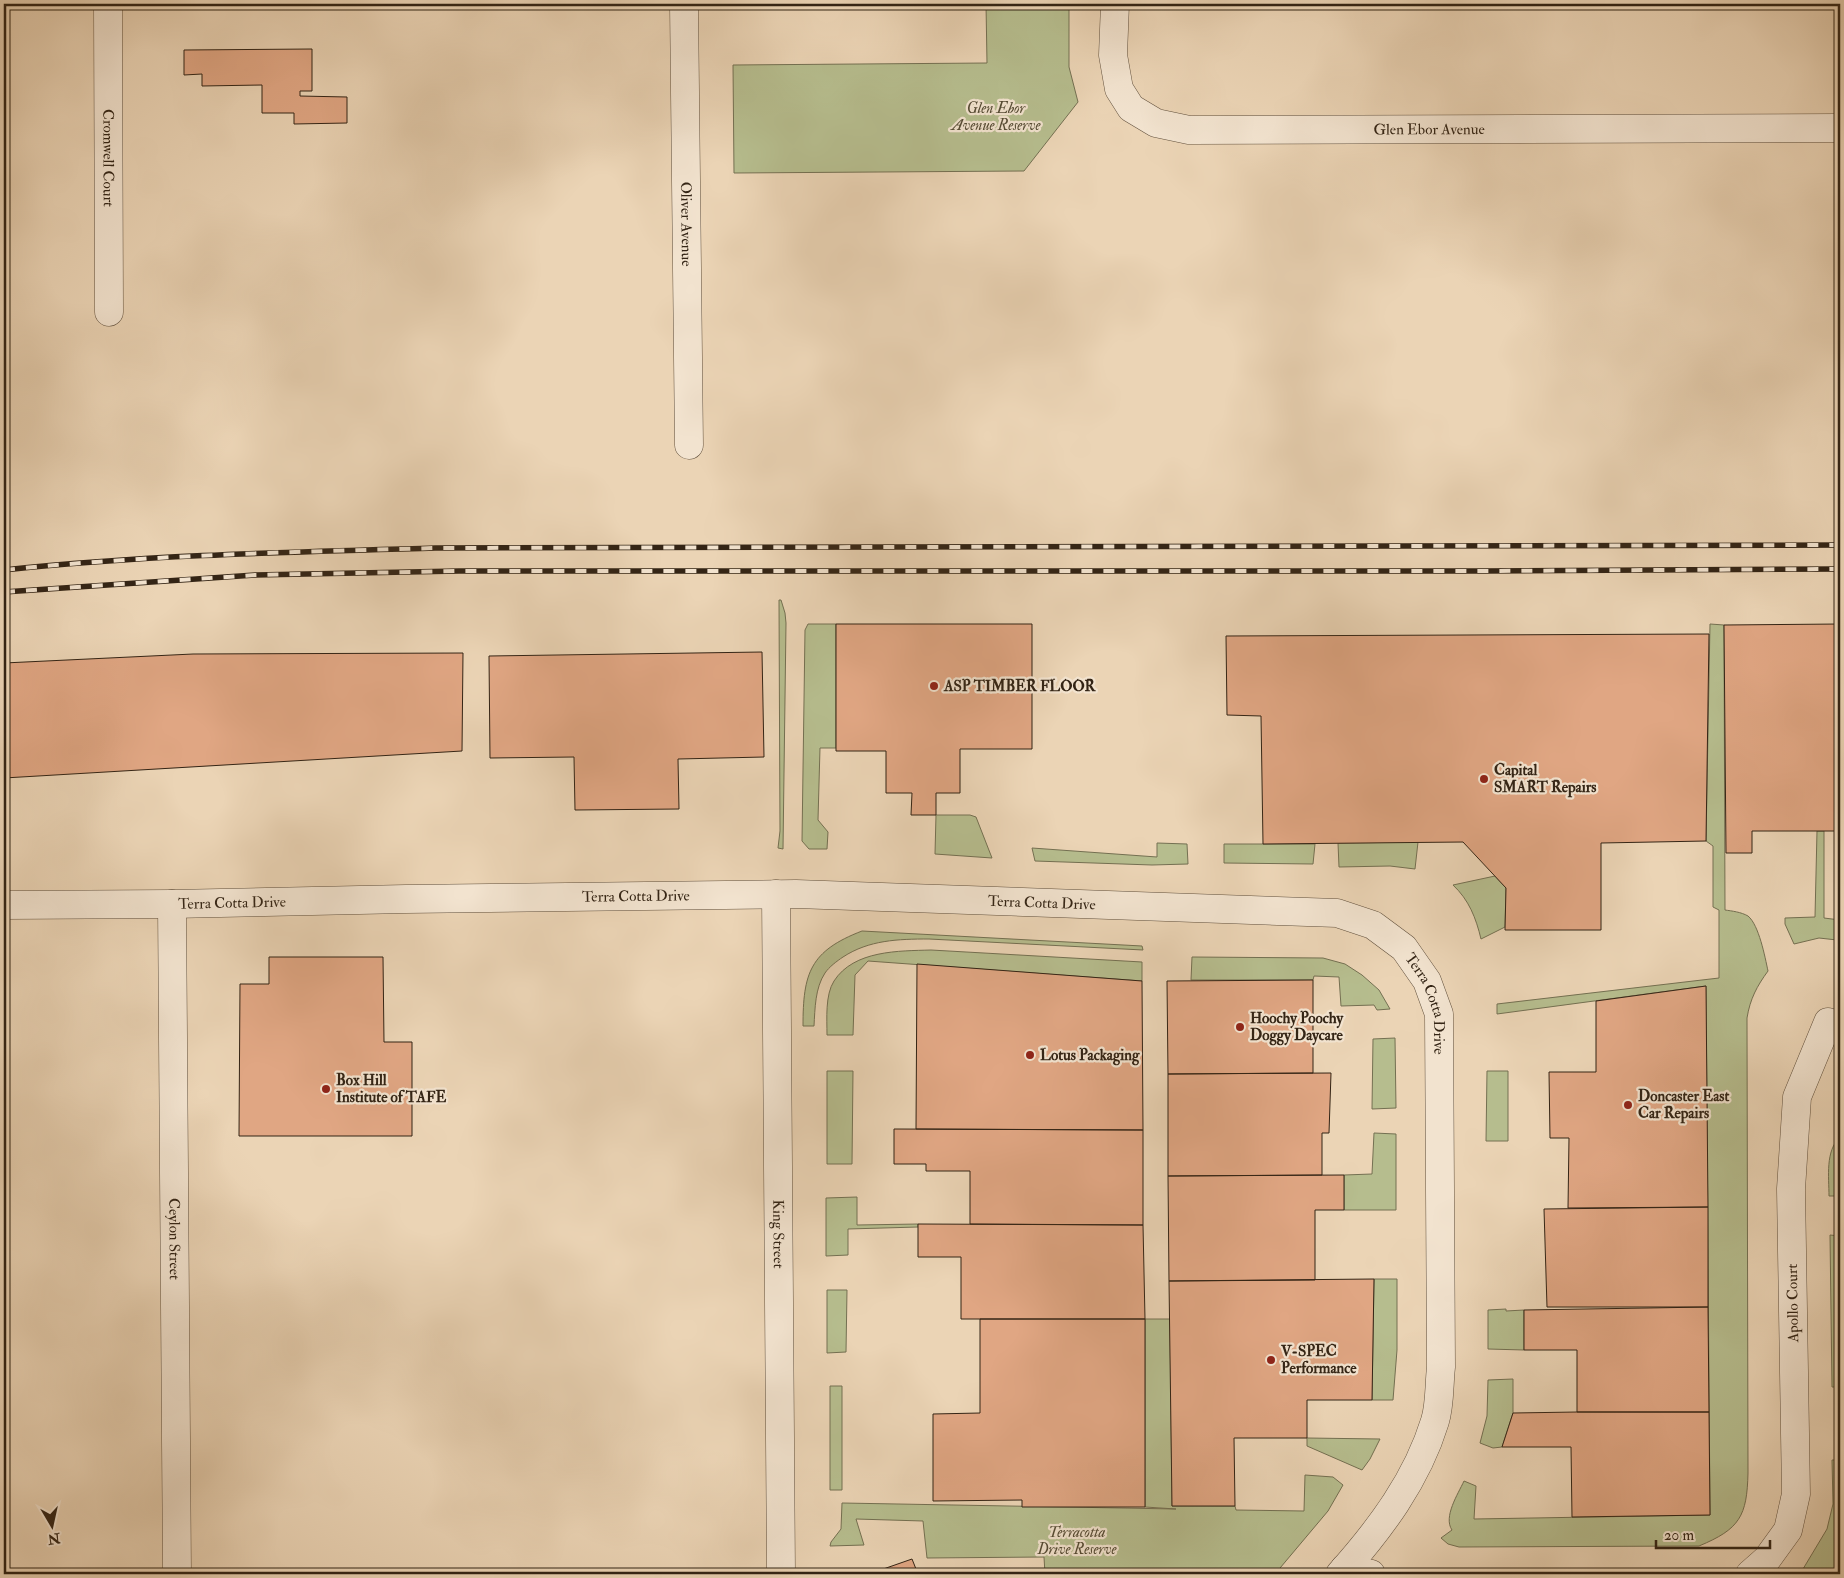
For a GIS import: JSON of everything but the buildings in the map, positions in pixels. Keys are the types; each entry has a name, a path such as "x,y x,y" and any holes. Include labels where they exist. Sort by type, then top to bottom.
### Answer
{"street":[{"name":"Cromwell Court","path":"108,4 109,312"},
{"name":"Oliver Avenue","path":"684,4 688,445"},
{"name":"Glen Ebor Avenue","path":"1115,4 1113,55 1119,89 1131,108 1156,123 1189,130 1840,128"},
{"name":"Terra Cotta Drive","path":"4,905 776,894 1337,913 1373,925 1404,948 1427,981 1439,1014 1441,1367 1435,1419 1418,1465 1396,1504 1352,1572"},
{"name":"King Street","path":"776,894 780,1574"},
{"name":"Ceylon Street","path":"172,904 177,1574"},
{"name":"Apollo Court","path":"1750,1574 1767,1559 1788,1530 1796,1494 1791,1189 1796,1107 1797,1098 1828,1022"}],"green space":[{"name":"Glen Ebor Avenue Reserve","path":"986,4 1069,4 1069,67 1078,102 1024,171 734,173 733,65 987,63"},
{"path":"779,600 781,600 785,613 786,623 783,849 778,848 780,831"},
{"path":"808,624 836,624 836,748 820,748 818,820 828,832 827,849 809,849 802,841 805,630"},
{"path":"1710,624 1724,625 1725,910 1748,916 1752,920 1761,942 1768,971 1754,993 1747,1018 1748,1473 1746,1500 1743,1511 1732,1527 1713,1540 1699,1546 1459,1547 1448,1544 1441,1538 1452,1530 1449,1519 1450,1512 1464,1481 1476,1486 1474,1519 1710,1515 1706,986 1497,1014 1497,1004 1719,978 1719,910 1713,907 1713,846 1706,841"},
{"path":"936,815 970,815 976,817 992,858 935,854"},
{"path":"1817,831 1824,831 1824,918 1840,920 1840,933 1837,940 1819,938 1794,944 1785,924 1785,918 1815,917"},
{"path":"1418,842 1415,869 1390,866 1339,867 1338,843"},
{"path":"1157,843 1187,844 1188,864 1152,865 1035,861 1032,848 1157,857"},
{"path":"1224,844 1315,844 1313,864 1224,863"},
{"path":"1495,876 1506,888 1505,927 1481,939 1471,910 1453,885"},
{"path":"862,931 1142,946 1143,950 929,939 906,939 873,944 853,951 833,964 827,971 817,992 814,1026 803,1026 805,992 813,966 820,956 831,947"},
{"path":"931,950 1142,962 1142,981 868,961 855,975 853,1035 827,1035 829,993 834,981 843,971 853,963 878,954"},
{"path":"1192,957 1323,958 1345,964 1362,975 1379,990 1390,1009 1377,1010 1374,1005 1341,1006 1339,977 1314,976 1313,980 1191,980"},
{"path":"1395,1038 1396,1108 1372,1109 1373,1039"},
{"path":"827,1071 853,1071 852,1164 827,1164"},
{"path":"1487,1071 1508,1071 1508,1141 1486,1141"},
{"path":"1374,1133 1396,1134 1396,1210 1344,1210 1344,1175 1372,1174"},
{"path":"1840,1137 1840,1196 1829,1196 1830,1157 1835,1143"},
{"path":"857,1197 857,1225 918,1224 918,1227 848,1229 848,1255 826,1256 826,1198"},
{"path":"1830,1235 1840,1236 1840,1387 1832,1387"},
{"path":"1374,1279 1397,1279 1397,1350 1393,1400 1372,1400"},
{"path":"827,1290 847,1290 846,1352 827,1353"},
{"path":"1506,1309 1506,1311 1524,1310 1524,1350 1488,1349 1488,1310"},
{"name":"Terracotta Drive Reserve","path":"1145,1319 1170,1319 1172,1506 1235,1506 1236,1510 1304,1511 1305,1475 1333,1477 1343,1485 1328,1511 1275,1574 1045,1574 1044,1557 927,1558 923,1521 856,1519 864,1545 830,1546 841,1529 842,1503 1176,1509 1145,1507"},
{"path":"1513,1379 1513,1413 1502,1447 1493,1448 1480,1443 1487,1416 1488,1380"},
{"path":"830,1386 842,1386 842,1490 830,1490"},
{"path":"1307,1438 1380,1439 1362,1470 1307,1446"},
{"path":"1832,1460 1840,1460 1840,1574 1800,1574 1827,1529 1833,1504"}],"railway":[{"path":"4,570 165,558 435,548 1840,545"},
{"path":"4,592 255,575 459,571 1840,569"}],"place":[{"name":"ASP TIMBER FLOOR","path":"934,686"},
{"name":"Capital SMART Repairs","path":"1484,779"},
{"name":"Hoochy Poochy Doggy Daycare","path":"1240,1027"},
{"name":"Lotus Packaging","path":"1030,1055"},
{"name":"Box Hill Institute of TAFE","path":"326,1089"},
{"name":"Doncaster East Car Repairs","path":"1628,1105"},
{"name":"V-SPEC Performance","path":"1271,1360"}]}
